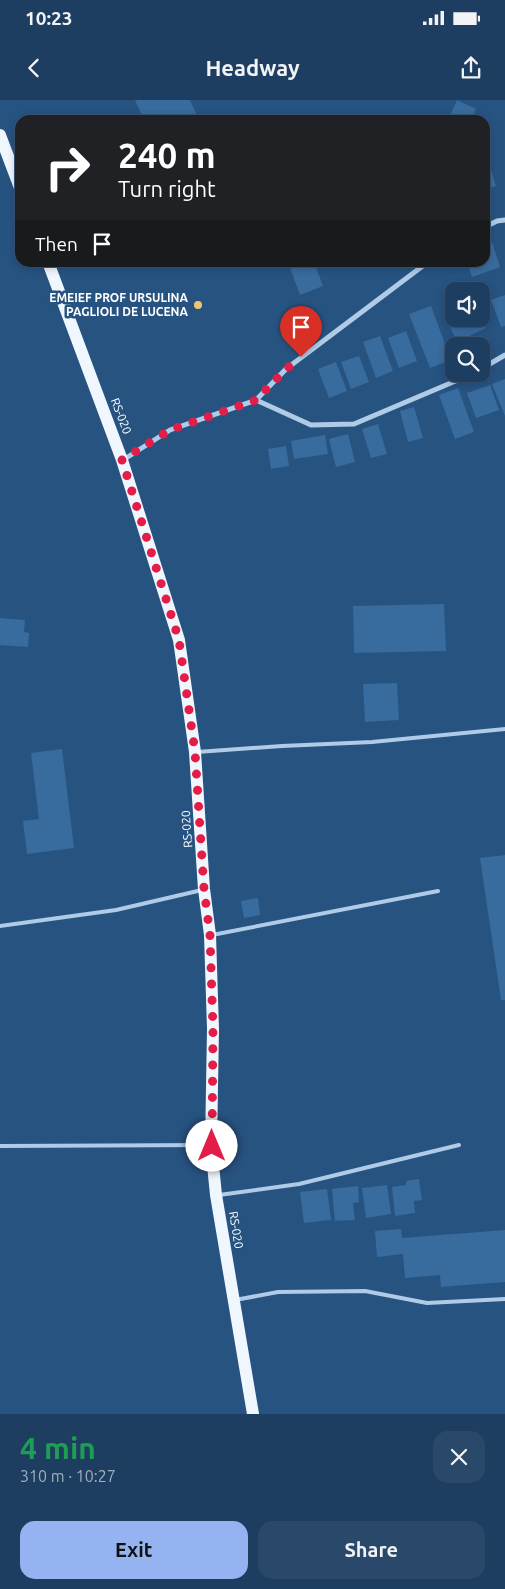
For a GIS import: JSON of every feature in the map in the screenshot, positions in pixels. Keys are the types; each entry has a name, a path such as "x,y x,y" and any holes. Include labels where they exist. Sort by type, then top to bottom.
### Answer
{"main road":[{"path":"0,135 15,175"},
{"name":"RS-020","path":"50,267 122,460 179,640 195,752 204,889 210,935 213,1029 212,1146 216,1195 253,1414"}],"street":[{"path":"490,224 505,220"},
{"path":"122,460 170,430 256,400 286,369 421,267"},
{"path":"490,364 505,355"},
{"path":"256,400 311,425 354,424 453,382"}],"lane":[{"path":"195,752 372,742 505,729"},
{"path":"0,926 116,910 204,889"},
{"path":"210,935 438,891"},
{"path":"216,1195 299,1184 459,1145"},
{"path":"0,1146 212,1146"},
{"path":"233,1301 278,1292 366,1291 427,1303 505,1299"}],"building":[{"path":"135,100 190,100 197,115 142,115"},
{"path":"457,100 476,109 473,115 450,115"},
{"path":"490,167 496,186 490,188"},
{"path":"492,242 500,267 472,277 469,267 490,267 490,243"},
{"path":"290,267 316,267 323,286 300,295"},
{"path":"505,295 505,326 501,327 491,300"},
{"path":"431,306 445,344 445,362 430,368 409,314"},
{"path":"450,327 486,328 467,337 455,337"},
{"path":"406,331 417,361 399,368 388,338"},
{"path":"380,336 393,371 376,378 363,342"},
{"path":"359,356 369,382 351,389 341,362"},
{"path":"336,362 347,391 329,398 318,369"},
{"path":"505,379 505,416 492,384"},
{"path":"490,385 499,410 476,418 467,393"},
{"path":"458,388 474,432 455,439 439,395"},
{"path":"414,407 423,438 408,442 400,411"},
{"path":"378,424 387,454 371,458 362,429"},
{"path":"348,434 355,462 336,467 329,439"},
{"path":"325,435 328,454 294,459 291,441"},
{"path":"286,446 289,466 271,469 268,449"},
{"path":"444,604 446,651 354,653 353,606"},
{"path":"0,618 25,620 24,632 29,633 28,647 0,645"},
{"path":"397,683 399,720 365,722 363,684"},
{"path":"62,749 74,848 27,854 23,821 39,819 31,753"},
{"path":"505,855 505,1000 501,1000 480,858"},
{"path":"258,898 260,915 244,918 241,901"},
{"path":"419,1179 422,1200 414,1201 415,1213 395,1216 392,1187 406,1185 406,1181"},
{"path":"387,1185 391,1214 366,1218 362,1188"},
{"path":"358,1186 359,1202 353,1203 355,1220 335,1221 332,1189"},
{"path":"327,1189 331,1220 304,1223 300,1192"},
{"path":"401,1229 402,1238 505,1230 505,1282 441,1287 440,1275 405,1278 403,1254 377,1257 375,1231"}],"place":[{"name":"EMEIEF PROF URSULINA PAGLIOLI DE LUCENA","path":"198,305"}],"route":[{"path":"212,1146 213,1029 210,935 204,889 195,752 179,640 122,460 170,430 256,400 286,369 301,357"}]}
